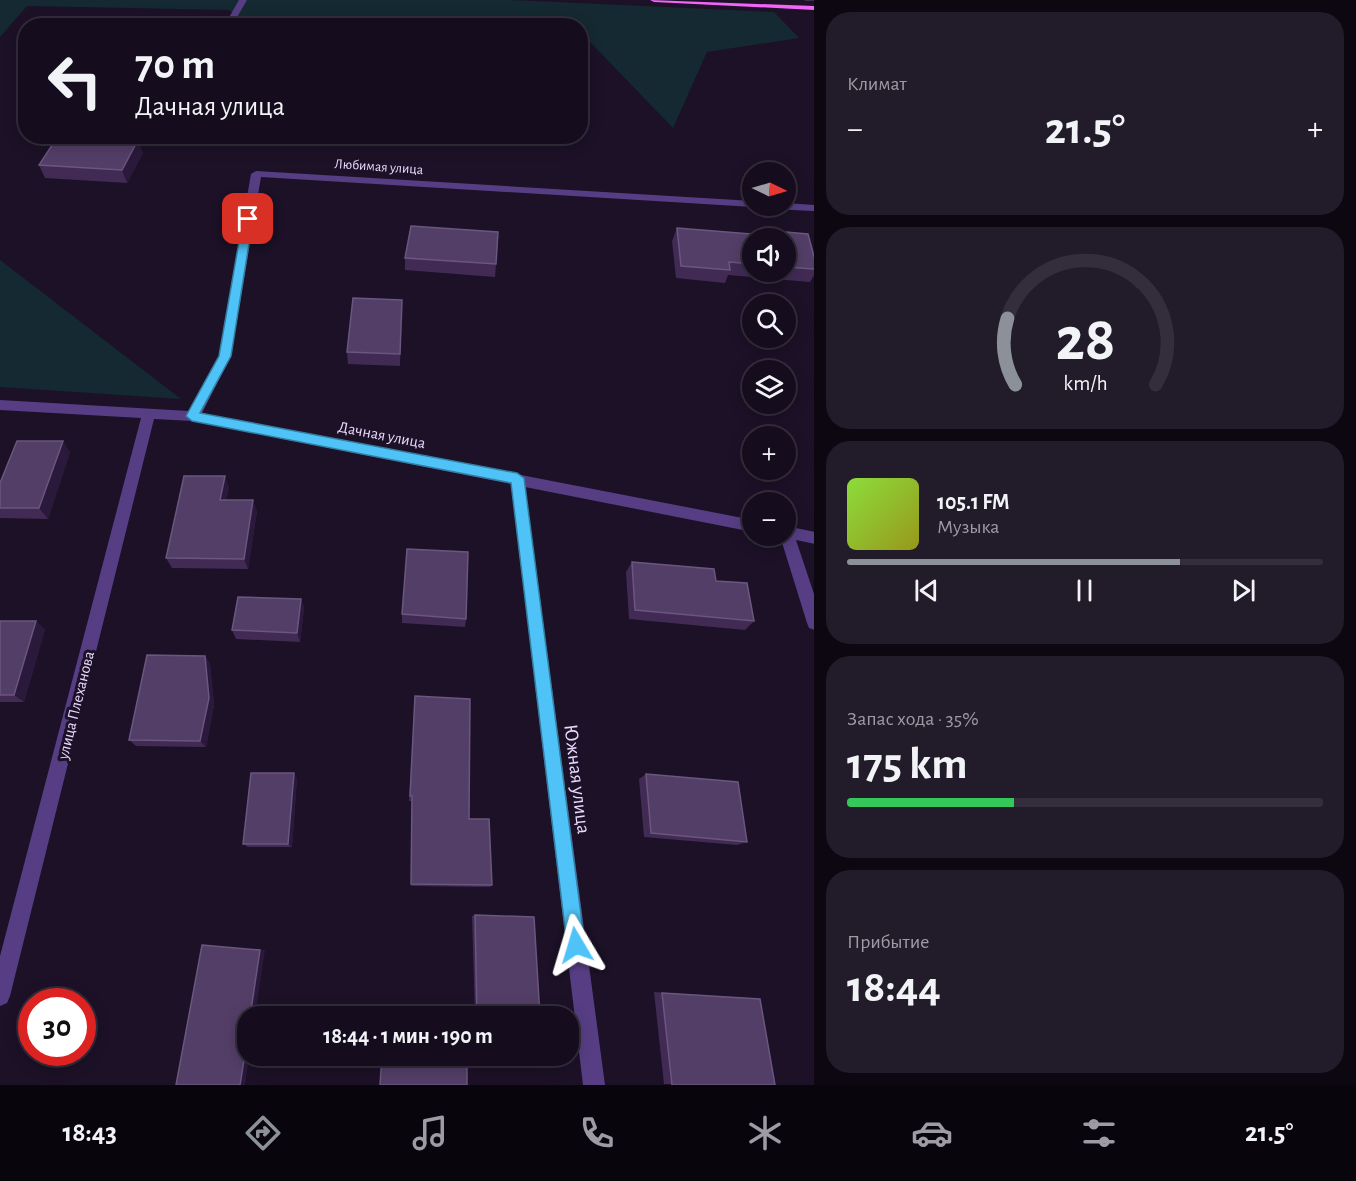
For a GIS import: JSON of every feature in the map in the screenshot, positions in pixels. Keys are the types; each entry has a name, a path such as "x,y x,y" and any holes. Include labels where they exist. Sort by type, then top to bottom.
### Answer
{"main road":[{"path":"654,0 760,3 814,8"}],"street":[{"path":"233,18 243,0"},
{"name":"Любимая улица","path":"192,416 225,356 256,174 742,203"},
{"path":"796,207 814,208"},
{"name":"Дачная улица","path":"0,405 192,416 742,524"},
{"name":"улица Плеханова","path":"0,996 149,413"},
{"name":"Южная улица","path":"517,478 594,1085"},
{"path":"796,534 814,538"},
{"path":"790,546 814,623"}],"shaded area":[{"path":"0,0 512,0 774,12 799,38 707,52 673,128 591,43 588,43 588,18 241,18 228,10 27,6 0,37"},
{"path":"0,260 181,399 0,387"}],"building":[{"path":"53,144 136,144 122,170 39,165"},
{"path":"411,226 498,232 496,264 405,258"},
{"path":"677,228 742,233 742,263 729,262 730,270 681,266"},
{"path":"796,233 808,234 814,256 814,269 796,268"},
{"path":"353,298 402,300 400,354 347,352"},
{"path":"17,441 63,441 39,508 0,508 0,483"},
{"path":"184,476 225,476 220,500 253,500 244,559 166,558"},
{"path":"407,549 468,552 466,619 402,614"},
{"path":"632,562 714,569 716,581 747,583 754,621 635,610"},
{"path":"238,597 301,599 297,633 232,630"},
{"path":"0,621 36,621 14,695 0,695"},
{"path":"147,655 205,656 209,698 200,741 129,740"},
{"path":"415,696 470,699 469,819 489,819 492,885 411,884 412,796 410,796"},
{"path":"251,773 294,773 288,844 243,844"},
{"path":"646,774 738,782 747,842 651,833"},
{"path":"475,915 534,917 539,1006 477,1006"},
{"path":"202,945 260,950 252,1006 237,1006 237,1066 243,1066 240,1085 176,1085"},
{"path":"662,993 760,999 775,1085 672,1085"},
{"path":"381,1066 467,1066 467,1085 380,1085"}],"route":[{"path":"248,219 225,356 192,416 517,478 576,945"}]}
